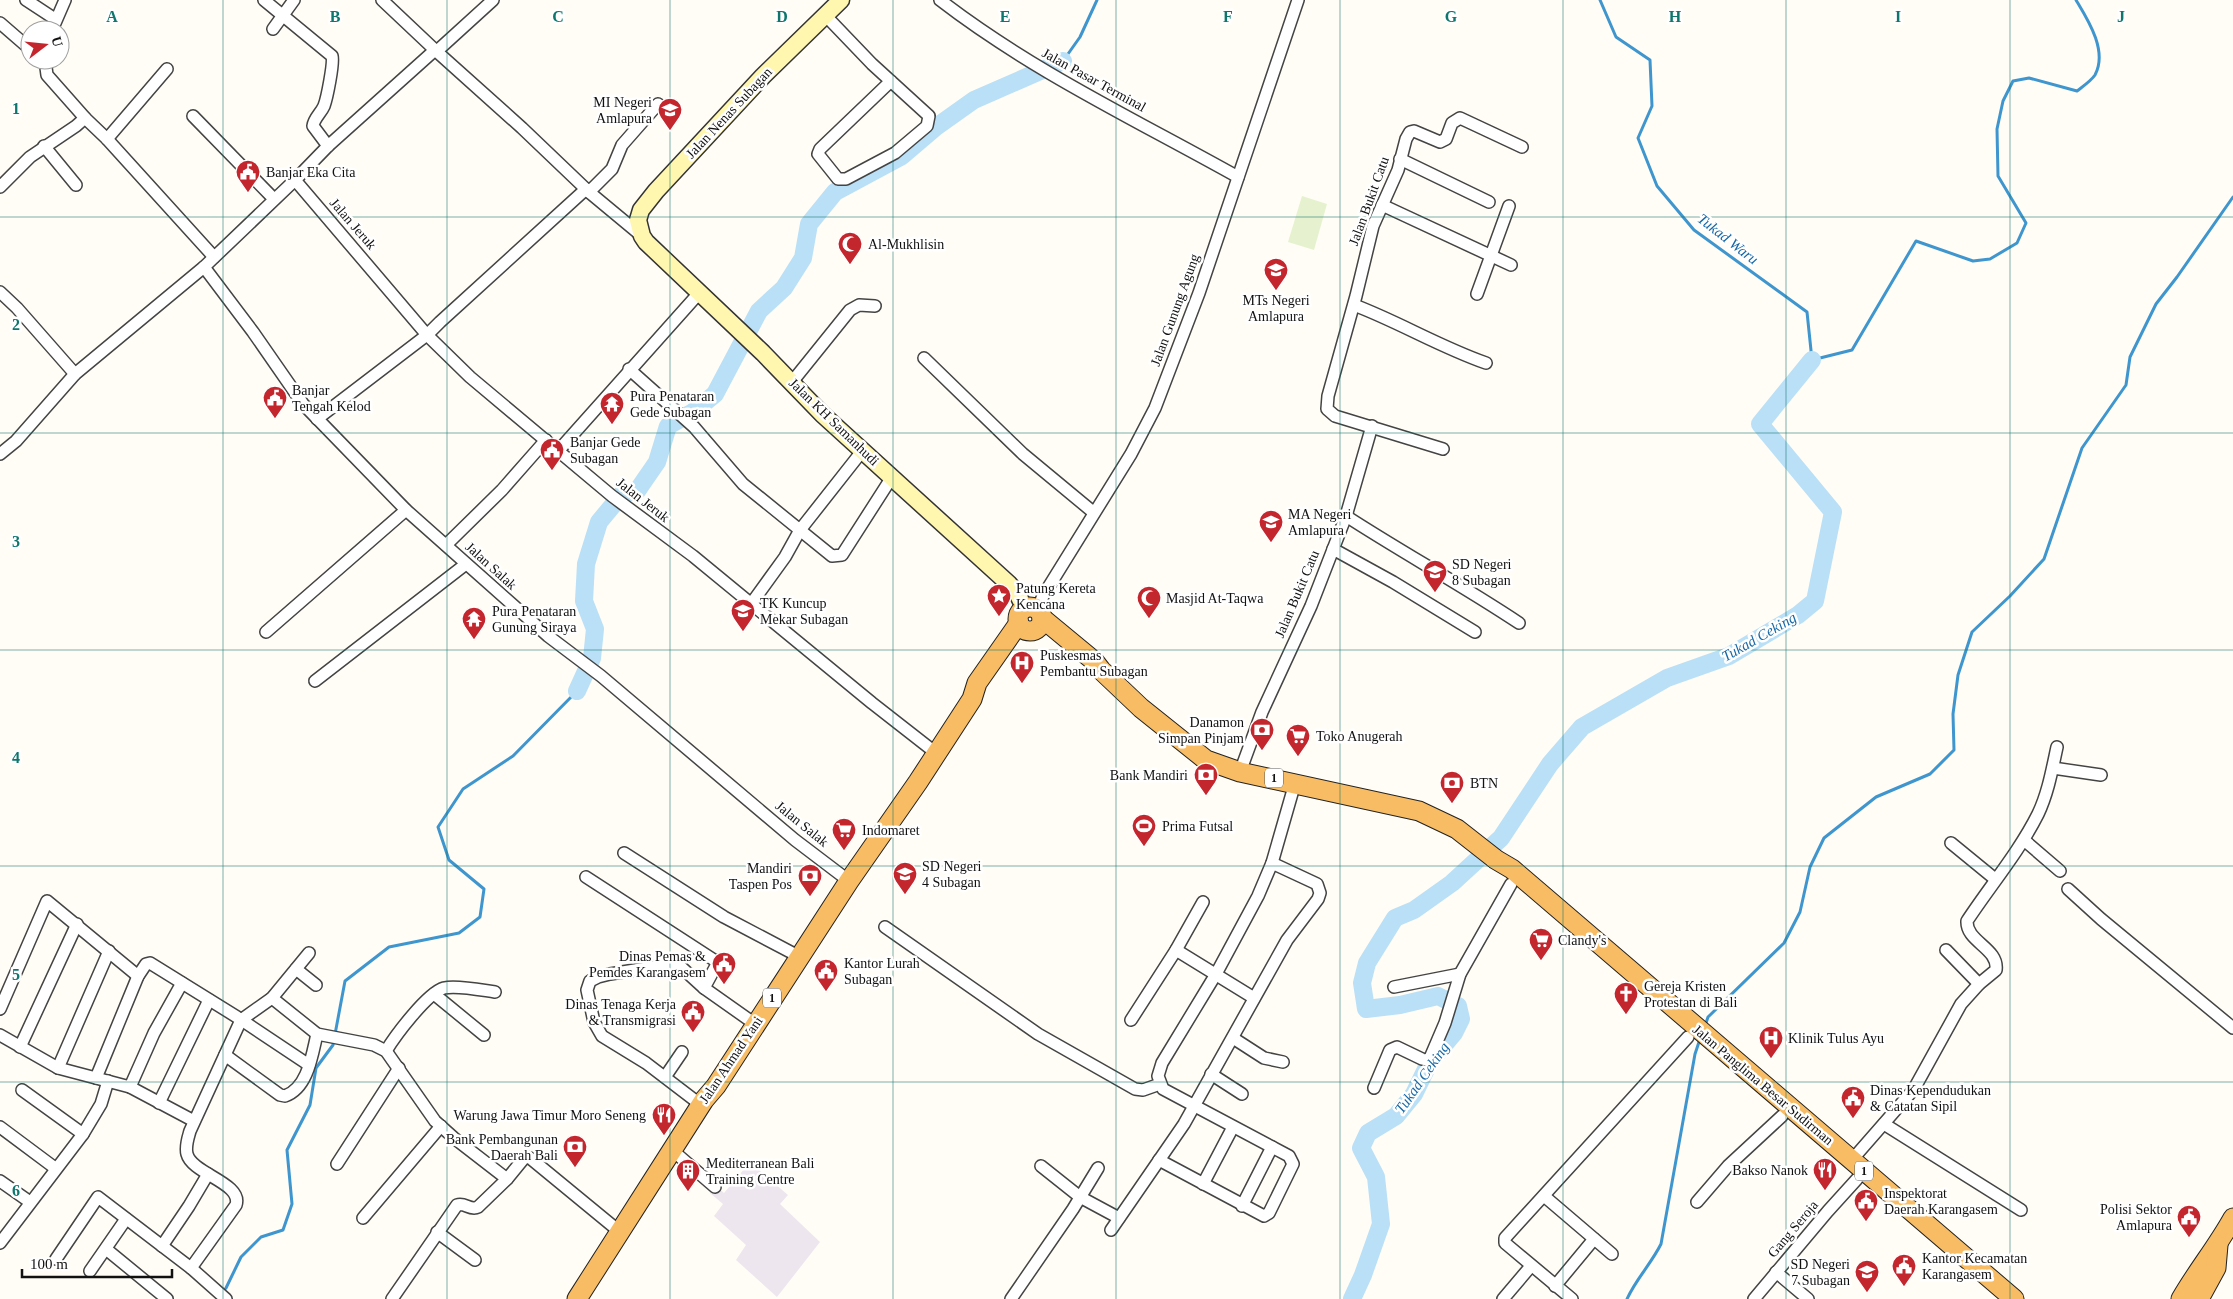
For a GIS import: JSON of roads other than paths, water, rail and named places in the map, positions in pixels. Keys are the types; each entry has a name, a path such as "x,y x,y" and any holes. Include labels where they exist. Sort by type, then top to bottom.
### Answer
{"highway":[{"name":"1","path":"1032,620 1091,668 1100,670 1193,751 1219,766 1419,811 1445,822 1494,858"},
{"name":"Jalan Ahmad Yani","path":"577,1299 672,1150 716,1086 849,881 890,824 972,699 987,689 1032,620"},
{"name":"Jalan Panglima Besar Sudirman","path":"1692,1035 1512,870 1495,859 1511,884 1634,988 1692,1035 1714,1051 1851,1161 1997,1299"},
{"name":"Jalan Panglima Besar Sudirman","path":"1714,1051 1782,1116 1857,1179 2014,1299"},
{"path":"2180,1299 2204,1260 2218,1245 2233,1218"},
{"path":"2199,1299 2216,1268 2218,1245"}],"main road":[{"name":"Jalan Nenas Subagan","path":"642,236 638,220 641,210 649,199 763,76 840,0"},
{"name":"Jalan KH Samanhudi","path":"642,236 653,250 740,330 822,414 1009,584 1017,593 1032,620"}],"street":[{"path":"26,0 49,20"},
{"path":"56,20 65,0"},
{"path":"264,0 332,56 334,62 326,103 313,126 328,146"},
{"path":"273,28 294,0"},
{"path":"382,0 522,128 587,191 642,236"},
{"path":"0,454 16,442 75,374 204,267 328,146 493,0"},
{"name":"Jalan Pasar Terminal","path":"940,0 974,26 1048,72 1238,177"},
{"name":"Jalan Gunung Agung","path":"1032,620 1043,596 1093,512 1131,454 1155,408 1199,293 1298,0"},
{"path":"824,15 891,81 926,111 929,116 927,126 895,153 846,178 838,178 821,160 818,154 820,149 891,81"},
{"path":"0,23 20,40"},
{"path":"107,139 167,69"},
{"path":"46,70 47,75 85,118 107,139 214,257"},
{"path":"317,420 427,335 612,169 622,145 658,104"},
{"path":"193,116 274,199"},
{"path":"0,187 44,146 76,126 85,118"},
{"name":"Jalan Bukit Catu","path":"1443,449 1335,416 1327,409 1328,396 1354,305 1373,226 1398,170 1406,139 1410,132 1414,131 1440,142 1444,141 1448,136 1452,123 1460,118 1522,147"},
{"path":"44,146 76,184"},
{"path":"1400,159 1490,202"},
{"name":"Jalan Jeruk","path":"295,180 427,335 470,377 612,496 936,752"},
{"path":"1382,205 1511,265"},
{"path":"1476,294 1509,206"},
{"name":"Jalan Salak","path":"204,267 253,332 286,381 317,420 406,510 548,636 601,676 795,840 849,881"},
{"path":"0,292 27,319 75,374"},
{"path":"559,450 629,369 700,292"},
{"path":"792,382 850,310 859,305 875,306"},
{"path":"1354,305 1459,354 1486,363"},
{"path":"924,358 1023,454 1093,512"},
{"path":"629,369 694,427 743,484 832,556 842,555 892,477"},
{"name":"Jalan Bukit Catu","path":"1240,772 1262,712 1311,606 1346,516 1372,426"},
{"path":"446,545 502,490 546,440"},
{"path":"751,604 785,557 800,530 863,450"},
{"path":"266,632 406,510"},
{"path":"1346,516 1400,551 1467,589 1519,623"},
{"path":"1332,549 1386,578 1475,632"},
{"path":"315,681 466,564"},
{"path":"1851,1161 1914,1089 1961,1004 1979,984 1994,974 1997,965 1992,955 1969,931 1966,921 2024,840 2038,814 2048,787 2057,747"},
{"path":"2053,768 2101,775"},
{"path":"1159,1160 1261,1215 1269,1213 1293,1162 1290,1156 1163,1089 1158,1076 1162,1062 1216,974 1258,896 1272,863 1295,783"},
{"path":"2024,840 2060,871"},
{"path":"1951,843 1995,879"},
{"path":"624,853 724,917 800,957"},
{"path":"1111,1230 1195,1106 1211,1074 1287,940 1318,898 1319,888 1313,881 1272,863"},
{"path":"586,877 714,960 717,963 716,966 704,988"},
{"path":"1374,1088 1390,1050 1397,1048 1426,1060 1433,1053 1445,1023 1460,974 1511,884"},
{"path":"2068,889 2101,919 2233,1028"},
{"path":"0,1009 47,900 138,976"},
{"path":"1131,1020 1176,950 1203,902"},
{"path":"20,1047 77,924"},
{"path":"886,927 1038,1034 1104,1072 1135,1089 1143,1090 1160,1084"},
{"path":"1176,950 1254,998"},
{"path":"1946,950 1979,984"},
{"path":"58,1068 109,951"},
{"path":"191,1268 236,1205 238,1199 236,1194 191,1163 187,1156 187,1139 241,1020 272,998 310,953"},
{"path":"96,1078 138,976 146,964 150,963 241,1020 309,1066"},
{"path":"701,1106 665,1077 602,1036 594,1022 587,990 588,984 593,979 610,974 674,965 681,967 704,988 755,1024"},
{"path":"296,969 316,985"},
{"path":"1394,987 1460,974"},
{"path":"130,1087 154,1033 182,983"},
{"path":"386,1051 396,1035 440,989 449,987 495,992"},
{"path":"434,994 484,1035"},
{"path":"272,998 320,1034 380,1047 386,1051 427,1111 440,1126 507,1179"},
{"path":"159,1103 209,1000"},
{"path":"225,1056 280,1095 285,1096 298,1089 309,1066 320,1034"},
{"path":"0,1035 58,1068 130,1087 194,1121"},
{"path":"1572,1299 1504,1241 1506,1236 1544,1196 1588,1144 1692,1035"},
{"path":"1233,1038 1264,1058 1283,1062"},
{"path":"665,1077 682,1052"},
{"path":"337,1164 399,1068"},
{"path":"1211,1074 1242,1094"},
{"path":"0,1243 55,1168 83,1134 101,1104 108,1081"},
{"path":"22,1090 83,1134"},
{"path":"1697,1202 1728,1166 1782,1116"},
{"path":"1884,1124 2022,1210"},
{"path":"362,1218 440,1126"},
{"path":"0,1127 55,1168"},
{"path":"1203,1184 1233,1127"},
{"path":"1242,1206 1272,1147"},
{"path":"672,1150 715,1187"},
{"path":"392,1299 457,1205 463,1204 475,1209 507,1179 525,1157 530,1158 620,1232"},
{"path":"1041,1166 1080,1197 1119,1218"},
{"path":"1011,1299 1098,1168"},
{"path":"162,1246 208,1174"},
{"name":"Gang Seroja","path":"1754,1299 1857,1179"},
{"path":"0,1181 30,1202"},
{"path":"56,1259 98,1196 191,1268 222,1296"},
{"path":"1544,1196 1612,1254"},
{"path":"90,1271 126,1219"},
{"path":"437,1232 475,1260"},
{"path":"1556,1286 1594,1238"},
{"path":"106,1249 167,1299"},
{"path":"1503,1299 1531,1266"},
{"path":"1776,1272 1808,1299"}],"waterway":[{"path":"1063,61 1080,37 1097,0"},
{"name":"Tukad Ceking","path":"1600,0 1616,37 1650,60 1652,106 1638,138 1657,186 1694,230 1807,312 1812,360 1852,350 1916,241 1973,261 1990,259 2017,243 2026,223 1998,176 1997,129 2003,101 2013,81 2029,78 2077,91 2095,75 2098,66 2098,46 2091,26 2076,0"},
{"path":"577,691 592,658 595,629 584,601 586,564 599,522 623,493 637,491 657,462 668,426 693,412 715,394 759,311 784,288 803,258 809,224 835,192 902,156 936,127 974,100 1063,61"},
{"path":"1705,1026 1708,1017 1784,943 1800,912 1810,867 1824,838 1876,797 1930,774 1954,750 1953,714 1958,675 1972,632 2010,596 2044,559 2082,448 2126,385 2130,357 2156,304 2233,197"},
{"name":"Tukad Ceking","path":"1352,1299 1363,1275 1381,1224 1376,1177 1361,1148 1368,1133 1396,1116 1414,1094 1429,1063 1454,1033 1461,1019 1458,1006 1438,996 1400,1005 1366,1009 1362,983 1367,963 1395,918 1414,910 1452,883 1501,838 1550,764 1582,727 1667,678 1729,656 1798,615 1815,601 1833,512 1760,424 1812,360"},
{"path":"223,1291 241,1257 261,1237 283,1230 292,1204 287,1150 310,1105 316,1068 333,1045 345,981 389,947 459,933 480,917 484,889 449,860 438,827 463,789 513,756 577,691"},
{"path":"1627,1299 1661,1244 1695,1054 1700,1039"}],"place":[{"name":"MI Negeri Amlapura","path":"670,131"},
{"name":"Banjar Eka Cita","path":"248,193"},
{"name":"Al-Mukhlisin","path":"850,265"},
{"name":"MTs Negeri Amlapura","path":"1276,291"},
{"name":"Banjar Tengah Kelod","path":"275,419"},
{"name":"Pura Penataran Gede Subagan","path":"612,425"},
{"name":"Banjar Gede Subagan","path":"552,471"},
{"name":"MA Negeri Amlapura","path":"1271,543"},
{"name":"SD Negeri 8 Subagan","path":"1435,593"},
{"name":"Patung Kereta Kencana","path":"999,617"},
{"name":"Masjid At-Taqwa","path":"1149,619"},
{"name":"TK Kuncup Mekar Subagan","path":"743,632"},
{"name":"Pura Penataran Gunung Siraya","path":"474,640"},
{"name":"Puskesmas Pembantu Subagan","path":"1022,684"},
{"name":"Danamon Simpan Pinjam","path":"1262,751"},
{"name":"Toko Anugerah","path":"1298,757"},
{"name":"Bank Mandiri","path":"1206,796"},
{"name":"BTN","path":"1452,804"},
{"name":"Prima Futsal","path":"1144,847"},
{"name":"Indomaret","path":"844,851"},
{"name":"SD Negeri 4 Subagan","path":"905,895"},
{"name":"Mandiri Taspen Pos","path":"810,897"},
{"name":"Clandy's","path":"1541,961"},
{"name":"Dinas Pemas & Pemdes Karangasem","path":"724,985"},
{"name":"Kantor Lurah Subagan","path":"826,992"},
{"name":"Gereja Kristen Protestan di Bali","path":"1626,1015"},
{"name":"Dinas Tenaga Kerja & Transmigrasi","path":"693,1033"},
{"name":"Klinik Tulus Ayu","path":"1771,1059"},
{"name":"Dinas Kependudukan & Catatan Sipil","path":"1853,1119"},
{"name":"Warung Jawa Timur Moro Seneng","path":"664,1136"},
{"name":"Bank Pembangunan Daerah Bali","path":"575,1168"},
{"name":"Bakso Nanok","path":"1825,1191"},
{"name":"Mediterranean Bali Training Centre","path":"688,1192"},
{"name":"Inspektorat Daerah Karangasem","path":"1866,1222"},
{"name":"Polisi Sektor Amlapura","path":"2189,1238"},
{"name":"Kantor Kecamatan Karangasem","path":"1904,1287"},
{"name":"SD Negeri 7 Subagan","path":"1867,1293"}],"water label":[{"name":"Tukad Waru","path":"1728,239"}]}
